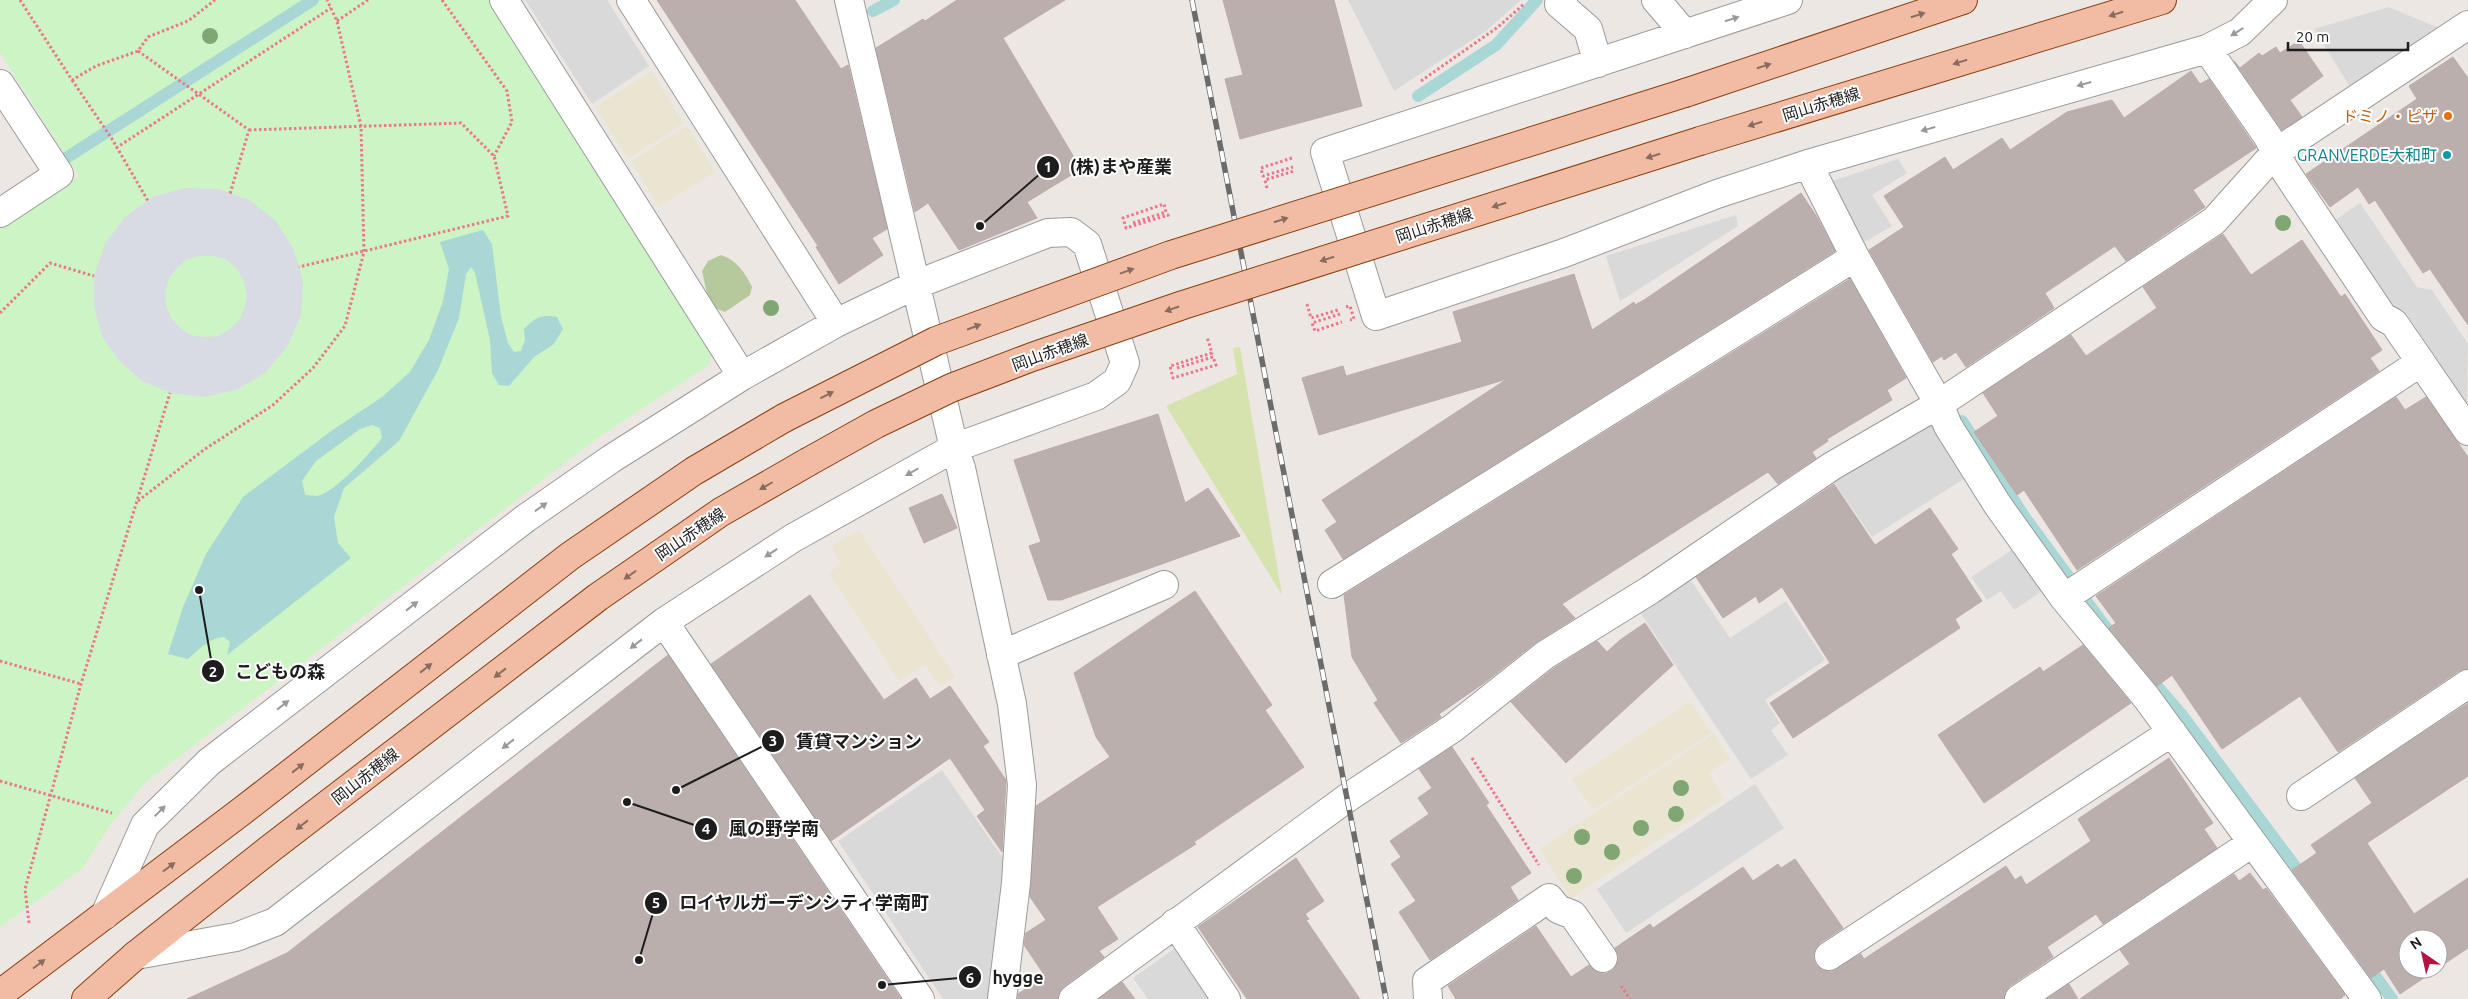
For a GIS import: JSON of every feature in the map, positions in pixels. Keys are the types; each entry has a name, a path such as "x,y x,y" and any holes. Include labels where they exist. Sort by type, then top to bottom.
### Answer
{"main road":[{"path":"0,994 570,556 694,471 784,418 936,341 1162,258 1685,93 1963,0"},
{"name":"岡山赤穂線","path":"86,999 136,955 271,848 598,597 722,512 876,424 951,388 1032,357 1183,305 1700,141 2162,0"}],"street":[{"path":"504,0 742,376"},
{"path":"631,0 836,323"},
{"path":"849,0 954,448 961,468 1012,704 1022,785 1016,883 1002,999"},
{"path":"1563,0 1560,4 1588,29 1598,63"},
{"path":"1656,0 1685,34"},
{"path":"1788,0 1325,152 1376,316 1564,253 1717,194 1808,164 2207,49 2240,32 2273,0"},
{"path":"1073,999 1347,798 1453,728 1545,655 1650,590 1832,466 1939,404 2214,221 2276,153 2468,24"},
{"path":"2207,49 2268,137 2284,169 2383,317 2394,323 2468,431"},
{"path":"0,84 59,174 0,213"},
{"path":"1808,164 1855,257 1939,404 1948,426 1997,504 2073,592 2146,697 2367,999"},
{"path":"105,915 145,825 209,762 526,518 611,459 742,376 836,323 915,285 1048,233 1070,232 1087,244 1125,362 1117,381 1096,396 954,448 793,538 664,622 276,922 236,937 136,955"},
{"path":"1332,584 1855,257"},
{"path":"2073,592 2421,362"},
{"path":"1001,655 1164,585"},
{"path":"664,622 920,999"},
{"path":"2301,796 2468,684"},
{"path":"1830,956 2172,732"},
{"path":"2019,999 2252,843"},
{"path":"1428,999 1428,981 1549,898 1558,909 1573,915 1602,958"},
{"path":"1175,923 1226,999"}],"path":[{"path":"20,0 112,139 148,201"},
{"path":"72,80 96,66 138,51 148,37 188,21 215,0"},
{"path":"138,502 205,449 273,405 313,368 345,326 364,252 361,126 337,21 327,0"},
{"path":"337,21 368,0"},
{"path":"442,0 507,90 512,122 494,156"},
{"path":"1414,86 1498,27 1528,0"},
{"path":"116,148 330,8"},
{"path":"138,51 248,130 461,123 494,156 508,216 299,267"},
{"path":"230,194 248,130"},
{"path":"1298,157 1261,168 1263,176 1300,164"},
{"path":"1268,192 1265,180 1302,169"},
{"path":"1133,223 1166,212 1164,204 1123,218 1126,228 1162,217"},
{"path":"0,313 50,263 94,276"},
{"path":"1306,304 1311,318 1350,306 1354,319 1315,331 1312,323 1348,312"},
{"path":"1177,368 1213,356 1216,365 1173,378 1170,366 1212,353 1207,337"},
{"path":"30,923 25,889 81,684 170,393"},
{"path":"0,661 81,684"},
{"path":"1453,728 1549,881 1549,898"},
{"path":"0,781 116,814"}],"shaded area":[{"path":"525,0 607,0 649,66 592,104"},
{"path":"1348,0 1521,0 1486,31 1394,91"},
{"path":"2389,7 2446,31 2352,90 2314,29"},
{"path":"651,71 684,123 628,159 595,107"},
{"path":"687,126 715,172 659,207 631,161"},
{"path":"1898,159 1907,173 1872,195 1892,226 1863,243 1830,182"},
{"path":"185,188 219,189 251,201 277,222 294,250 303,282 301,316 287,347 265,373 236,390 203,397 170,393 142,381 119,361 102,336 94,306 94,276 105,244 125,217 152,197","holes":["200,256 214,256 227,260 237,269 244,281 247,294 245,307 240,319 230,329 218,336 191,335 180,328 171,318 166,305 165,292 169,278 187,259"]},
{"path":"2360,203 2417,287 2432,290 2468,344 2467,404 2405,311 2394,307 2335,220"},
{"path":"1736,215 1738,226 1620,301 1606,256"},
{"path":"1933,422 1967,477 1872,537 1834,482"},
{"path":"859,529 955,677 940,686 925,665 899,681 829,573 841,563 831,546"},
{"path":"2013,549 2042,591 2014,610 2001,591 1987,600 1971,577"},
{"path":"1686,573 1730,638 1786,601 1825,660 1765,700 1780,723 1771,730 1788,755 1751,779 1636,606"},
{"path":"1690,702 1711,733 1593,810 1572,779"},
{"path":"1714,734 1730,759 1708,773 1724,798 1571,898 1539,849"},
{"path":"942,770 1007,864 989,999 943,999 838,841"},
{"path":"1755,784 1784,828 1626,933 1597,889"},
{"path":"1174,949 1208,999 1148,999 1133,978"}],"green space":[{"path":"0,0 490,0 713,348 709,365 599,437 146,782 112,823 82,869 0,927 0,226 79,176 0,53"},
{"path":"721,255 732,260 740,268 752,287 750,295 725,312 712,307 702,271 708,261"},
{"path":"1240,347 1282,595 1166,406 1237,374 1233,348"}],"water":[{"path":"483,230 492,244 501,317 508,343 514,352 521,351 525,340 524,329 535,319 547,316 557,317 563,329 554,344 534,357 509,386 499,385 492,373 490,340 475,273 471,267 466,274 459,318 438,370 399,441 344,488 334,517 338,543 351,558 227,655 230,642 224,637 209,642 188,659 168,654 183,607 206,554 243,497 334,429 382,397 410,372 429,340 443,301 449,269 440,242","holes":["372,425 380,428 382,438 343,480 325,493 317,496 305,495 302,481 316,461 360,429"]}],"building":[{"path":"657,0 795,0 841,69 848,65 887,229 872,238 883,255 839,284 816,247 818,246"},
{"path":"957,0 1065,0 1003,38 1081,169 1027,202 1037,218 959,250 928,203 915,212 876,48 923,19 925,21"},
{"path":"1223,0 1334,0 1362,106 1240,139 1225,79 1243,75"},
{"path":"2299,41 2323,76 2290,100 2302,117 2282,130 2234,61 2240,68 2259,53 2262,56 2276,47 2280,53"},
{"path":"2453,57 2468,78 2468,325 2430,269 2423,273 2375,200 2369,204 2358,187 2330,207 2306,174 2417,99 2409,86"},
{"path":"2191,71 2200,84 2209,79 2256,148 2193,190 2205,207 2126,261 2115,246 2045,293 2054,308 1966,367 1956,352 1944,360 1942,356 1933,362 1869,250 1904,227 1884,196 1945,157 1953,170 2002,138 2010,150 2067,112 2112,100 2124,118"},
{"path":"1801,193 1817,217 1835,251 1343,559 1325,530 1337,522 1322,500 1507,379 1319,435 1302,378 1343,366 1346,376 1462,342 1453,312 1574,274 1592,330 1634,302 1635,305 1644,300"},
{"path":"2223,234 2251,275 2302,240 2341,297 2345,294 2382,350 2370,358 2379,371 2077,570 2024,490 2017,495 1974,432 1998,416 1983,393 2071,335 2086,356 2157,308 2143,287"},
{"path":"1850,279 1906,378 1887,390 1892,400 1827,439 1828,441 1812,452 1816,458 1778,484 1768,472 1562,604 1575,618 1535,643 1484,683 1439,714 1441,717 1401,743 1374,703 1378,700 1352,657 1344,595"},
{"path":"2396,397 2405,410 2426,397 2468,457 2468,669 2459,671 2338,752 2300,696 2222,749 2172,675 2157,686 2109,628 2116,623 2096,596"},
{"path":"1158,414 1185,503 1208,488 1240,536 1061,600 1048,600 1029,546 1041,542 1014,460"},
{"path":"1834,484 1875,545 1930,508 1958,549 1951,554 1982,601 1955,619 1960,628 1793,738 1770,703 1830,663 1782,587 1759,603 1756,596 1723,618 1696,577"},
{"path":"942,494 957,528 924,543 909,508"},
{"path":"1195,591 1272,705 1265,710 1304,767 1194,842 1196,844 1097,907 1118,939 1099,951 1104,957 1063,987 1058,999 1018,999 1018,994 1045,976 1024,945 1026,933 1046,920 1030,897 1036,806 1110,757 1096,737 1074,673"},
{"path":"810,595 884,700 916,678 930,699 950,686 989,742 983,746 1006,780 1002,852 977,816 985,810 950,758 831,841 711,664"},
{"path":"1645,623 1673,665 1566,763 1511,702 1554,668 1597,641 1607,652 1620,640"},
{"path":"2083,645 2131,703 1984,803 1938,735 2040,667 2043,672"},
{"path":"668,655 901,999 187,999 287,953"},
{"path":"2468,703 2468,776 2367,843 2414,914 2468,878 2468,948 2448,961 2448,929 2398,929 2398,979 2422,979 2400,994 2384,969 2371,978 2292,870 2317,853 2311,845 2372,803 2355,778"},
{"path":"1452,747 1489,803 1486,805 1531,873 1510,887 1518,900 1430,960 1399,912 1416,901 1391,864 1401,857 1390,841 1429,814 1418,798 1432,788 1419,769"},
{"path":"2169,758 2213,823 2204,829 2217,848 2103,924 2096,914 2047,947 2053,957 2010,986 2005,992 2004,999 1456,999 1448,986 1536,926 1571,977 1589,965 1597,972 1604,974 1612,971 1617,965 1619,957 1615,948 1650,924 1653,928 1743,867 1753,881 1778,864 1781,868 1795,859 1843,928 1820,943 1815,949 1813,957 1816,965 1822,970 1830,972 1861,954 1864,959 2006,866 2015,880 2021,876 2026,885 2091,841 2078,819"},
{"path":"1296,858 1324,901 1305,914 1309,919 1306,920 1360,999 1247,999 1198,927"},
{"path":"2250,873 2263,890 2266,888 2345,995 2340,999 2080,999 2130,964 2120,950 2234,874 2239,881"},
{"path":"1122,982 1135,999 1099,999"},
{"path":"2069,984 2078,999 2047,999"}],"waterway":[{"path":"52,167 313,0"},
{"path":"873,11 894,0"},
{"path":"1418,96 1496,45 1537,0"},
{"path":"1962,421 2026,519 2104,625 2182,715 2306,881"},
{"path":"2365,962 2392,999"}],"railway":[{"path":"1192,0 1386,999"}],"place":[{"name":"ドミノ・ピザ","path":"2448,116"},
{"name":"GRANVERDE大和町","path":"2447,155"},
{"name":"(株)まや産業","path":"980,226"},
{"name":"こどもの森","path":"199,590"},
{"name":"賃貸マンション","path":"676,790"},
{"name":"風の野学南","path":"627,802"},
{"name":"ロイヤルガーデンシティ学南町","path":"639,960"},
{"name":"hygge","path":"882,985"}]}
